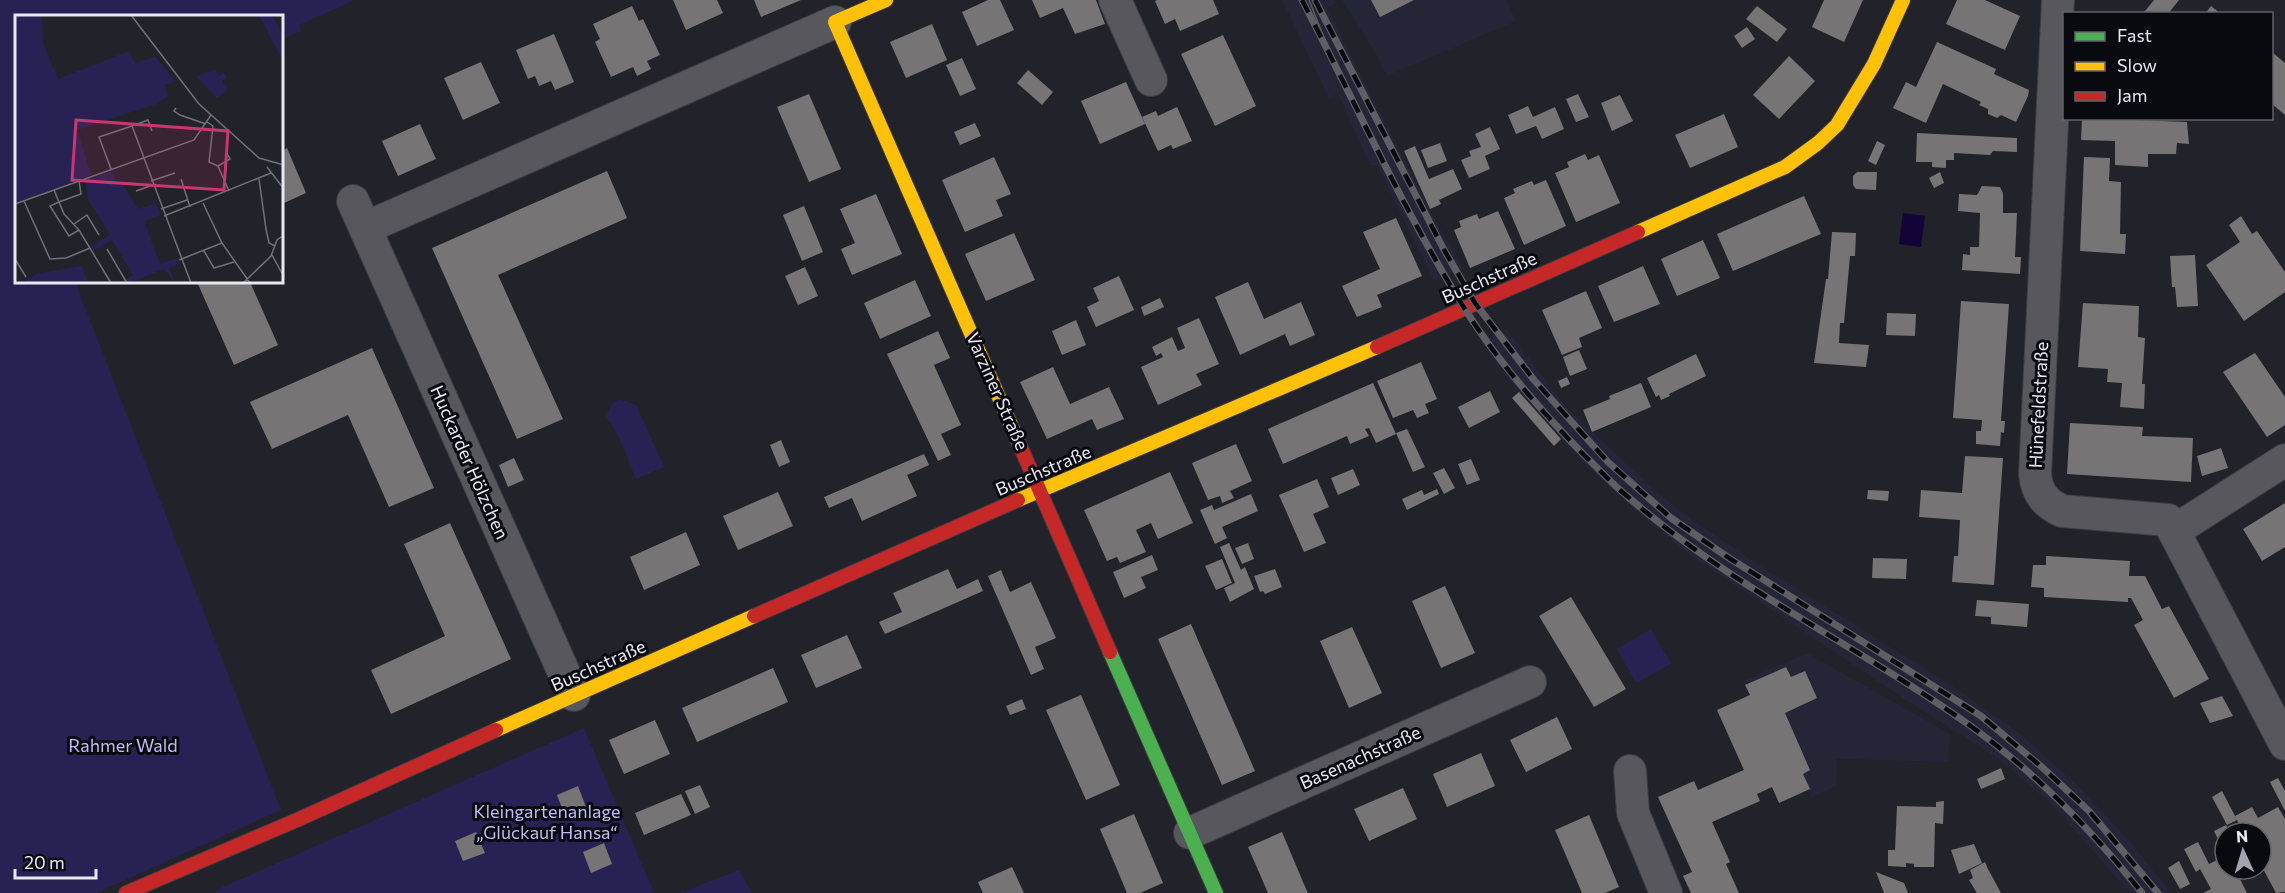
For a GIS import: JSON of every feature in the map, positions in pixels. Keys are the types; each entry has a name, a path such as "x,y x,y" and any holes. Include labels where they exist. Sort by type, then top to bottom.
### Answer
{"street":[{"path":"836,22 885,0"},
{"path":"1115,0 1151,80"},
{"name":"Buschstraße","path":"126,893 297,820 574,695 1041,490 1785,167 1837,125 1874,64 1903,0"},
{"name":"Hünefeldstraße","path":"2058,0 2036,487 2051,506 2062,511 2168,520 2174,531"},
{"name":"Huckarder Hölzchen","path":"574,695 359,215 836,22"},
{"name":"Varziner Straße","path":"836,22 1190,833 1211,891"},
{"path":"2285,460 2174,531 2285,744"},
{"name":"Basenachstraße","path":"1190,833 1530,682"},
{"path":"1630,771 1634,813 1666,893"}],"shaded area":[{"path":"1282,0 1334,0 1336,3 1327,8 1437,224 1464,269 1434,281 1377,165 1370,165 1338,94 1329,98"},
{"path":"1342,0 1506,0 1516,21 1387,76 1375,52"},
{"path":"1903,213 1925,216 1921,247 1899,244"},
{"path":"1507,329 1566,407 1659,494 1691,519 1762,567 1951,685 2022,735 2082,790 2132,844 2171,893 2130,893 2050,803 1996,757 1906,700 1691,556 1630,506 1578,457 1509,380 1480,342"},
{"path":"1807,653 1950,734 1948,762 1837,759 1836,786 1811,798 1807,790 1779,803 1772,788 1757,794 1750,695 1743,681"}],"green space":[{"name":"Rahmer Wald","path":"0,0 355,0 299,25 301,31 284,38 284,15 15,15 15,284 76,284 281,810 96,893 0,893"},
{"path":"620,399 636,405 664,467 636,479 620,439 606,417 612,404"},
{"path":"1651,629 1671,664 1636,683 1617,649"},
{"name":"Kleingartenanlage „Glückauf Hansa“","path":"584,728 654,893 216,893 216,890"},
{"path":"739,870 752,893 680,893"}],"building":[{"path":"673,0 717,0 723,13 686,30"},
{"path":"754,0 801,0 761,17"},
{"path":"988,0 1000,0 1014,30 977,46 962,12"},
{"path":"1032,0 1096,0 1105,24 1075,34 1063,8 1040,18"},
{"path":"1213,0 1219,14 1180,31 1175,19 1165,24 1155,1"},
{"path":"1371,0 1414,0 1380,17"},
{"path":"1824,0 1863,0 1844,42 1812,27"},
{"path":"1957,0 1985,0 2020,16 2005,50 1946,24"},
{"path":"2154,0 2179,0 2170,12 2143,12"},
{"path":"632,6 639,21 643,19 660,55 647,61 651,69 637,76 633,67 611,77 595,42 600,39 593,24"},
{"path":"1757,6 1787,29 1777,42 1746,19"},
{"path":"2211,6 2218,12 2206,12"},
{"path":"932,24 947,60 906,78 890,42"},
{"path":"1747,27 1755,39 1742,48 1734,36"},
{"path":"554,34 574,82 555,90 551,81 539,86 535,76 528,79 516,50"},
{"path":"1223,35 1256,106 1215,126 1181,54"},
{"path":"1937,42 1996,69 1994,74 2029,90 2016,122 2001,115 1997,118 1988,114 1988,109 1979,105 1981,102 1943,84 1926,123 1893,108 1906,82 1916,87"},
{"path":"2273,53 2285,63 2285,115 2273,105"},
{"path":"1789,56 1815,81 1779,119 1753,95"},
{"path":"962,58 976,89 960,96 946,65"},
{"path":"481,62 500,103 463,120 444,78"},
{"path":"1028,70 1053,92 1042,105 1017,83"},
{"path":"1126,82 1145,124 1100,144 1081,101"},
{"path":"809,94 841,169 809,182 777,107"},
{"path":"1578,94 1589,117 1576,122 1566,99"},
{"path":"1620,95 1633,121 1612,131 1601,103"},
{"path":"1528,106 1533,117 1555,107 1564,129 1542,139 1536,126 1516,134 1508,115"},
{"path":"1177,107 1192,141 1173,149 1171,145 1158,151 1142,117 1156,111 1158,116"},
{"path":"1724,114 1738,147 1690,168 1675,135"},
{"path":"2082,120 2134,120 2187,122 2189,144 2177,143 2176,154 2148,154 2148,167 2115,165 2115,141 2081,140"},
{"path":"975,123 981,136 960,145 954,132"},
{"path":"420,124 436,159 398,176 382,141"},
{"path":"1490,127 1500,149 1485,156 1490,169 1469,178 1461,160 1471,156 1469,151 1481,147 1475,134"},
{"path":"1917,133 2017,138 2017,152 1993,151 1990,155 1954,153 1954,160 1946,160 1946,168 1932,167 1932,162 1916,162"},
{"path":"1877,141 1885,145 1876,165 1868,161"},
{"path":"1440,143 1447,161 1428,168 1421,150"},
{"path":"1415,146 1429,179 1453,169 1462,189 1439,200 1441,204 1430,209 1404,151"},
{"path":"287,148 306,193 284,203 284,150"},
{"path":"1585,154 1588,160 1599,155 1620,203 1576,222 1555,173 1569,167 1567,162"},
{"path":"994,157 1011,194 996,200 1003,216 965,232 942,180"},
{"path":"2084,157 2110,158 2109,181 2121,182 2120,234 2126,234 2125,254 2080,251"},
{"path":"607,171 627,218 498,275 563,419 517,439 432,248"},
{"path":"1857,172 1877,172 1876,190 1856,189 1853,185 1853,176"},
{"path":"1940,172 1944,183 1934,188 1929,178"},
{"path":"1546,180 1566,226 1524,245 1504,198 1515,193 1513,189 1532,181 1534,185"},
{"path":"1982,186 2000,187 2003,193 2003,213 2017,213 2015,257 2021,257 2020,274 1962,270 1963,254 1970,255 1970,247 1979,247 1980,213 1958,211 1959,194 1977,195"},
{"path":"876,194 902,254 852,275 841,249 855,243 840,209"},
{"path":"1804,196 1821,234 1733,271 1717,234"},
{"path":"804,206 823,252 802,261 783,215"},
{"path":"1498,211 1515,249 1470,268 1454,230 1461,227 1459,221 1477,214 1479,219"},
{"path":"2241,216 2252,234 2257,231 2285,272 2285,292 2244,321 2206,265 2240,242 2229,225"},
{"path":"1396,218 1422,276 1377,295 1382,307 1357,317 1342,286 1380,269 1363,232"},
{"path":"1832,232 1856,233 1855,256 1850,256 1844,323 1840,323 1839,343 1869,345 1866,367 1814,363 1826,279 1828,279"},
{"path":"1014,233 1035,280 986,301 965,254"},
{"path":"1703,240 1720,278 1677,296 1661,259"},
{"path":"2195,255 2198,306 2177,307 2175,287 2172,287 2170,256"},
{"path":"1643,266 1660,304 1614,322 1598,286"},
{"path":"805,267 818,296 798,305 785,276"},
{"path":"1119,276 1134,310 1096,327 1087,307 1099,301 1093,288"},
{"path":"915,280 931,316 880,339 864,303"},
{"path":"1248,282 1264,319 1301,302 1315,335 1290,346 1285,334 1240,355 1215,297"},
{"path":"198,284 251,284 278,345 234,365"},
{"path":"1586,291 1602,328 1579,338 1582,347 1562,355 1542,310"},
{"path":"1160,298 1164,307 1144,316 1141,307"},
{"path":"1961,301 2009,304 2001,421 2005,421 2000,446 1976,444 1976,431 1981,431 1982,420 1953,418"},
{"path":"2083,303 2139,306 2138,337 2145,338 2142,384 2145,384 2144,409 2120,407 2122,383 2107,382 2108,369 2078,367"},
{"path":"1887,313 1916,314 1915,336 1886,335"},
{"path":"1199,318 1219,364 1196,374 1202,385 1158,405 1141,367 1163,357 1161,353 1156,356 1152,347 1172,337 1178,351 1185,348 1177,328"},
{"path":"1076,320 1086,345 1062,355 1052,331"},
{"path":"938,331 950,358 934,365 961,425 941,434 951,455 938,461 887,354"},
{"path":"372,348 434,488 389,507 348,415 272,449 250,402"},
{"path":"1579,350 1587,369 1570,376 1563,357"},
{"path":"2255,353 2285,397 2285,425 2267,437 2223,372"},
{"path":"1696,354 1706,376 1661,400 1659,395 1656,397 1647,378"},
{"path":"1421,362 1437,399 1425,404 1429,413 1417,418 1413,410 1393,418 1377,381"},
{"path":"1053,367 1070,404 1109,387 1124,419 1097,430 1092,419 1047,439 1020,382"},
{"path":"1567,377 1570,384 1561,388 1558,381"},
{"path":"1373,383 1396,434 1376,443 1369,428 1365,429 1369,436 1350,444 1347,436 1283,464 1268,429"},
{"path":"1641,383 1651,407 1592,432 1583,410"},
{"path":"1490,391 1500,412 1469,428 1458,407"},
{"path":"1519,392 1561,439 1554,446 1512,398"},
{"path":"2070,423 2143,427 2142,436 2193,438 2191,482 2067,474"},
{"path":"1407,429 1425,467 1413,472 1396,433"},
{"path":"781,440 790,462 779,467 770,445"},
{"path":"1236,444 1252,481 1230,491 1234,498 1222,503 1220,496 1208,500 1192,463"},
{"path":"2221,448 2228,468 2202,476 2197,456"},
{"path":"924,454 929,465 907,475 917,496 862,521 852,498 829,508 824,497"},
{"path":"1965,456 2003,458 1994,585 1952,582 1954,556 1958,556 1960,520 1919,517 1921,490 1962,493"},
{"path":"514,458 524,480 508,487 499,465"},
{"path":"1471,459 1480,480 1467,485 1458,464"},
{"path":"1444,468 1455,488 1444,494 1433,473"},
{"path":"1353,469 1360,485 1338,495 1331,478"},
{"path":"1170,472 1193,523 1158,539 1151,523 1136,530 1146,552 1120,563 1117,557 1107,561 1084,510"},
{"path":"1317,479 1329,507 1313,514 1326,543 1304,552 1279,495"},
{"path":"1437,489 1439,494 1407,510 1402,499 1422,490 1424,495"},
{"path":"1868,490 1889,491 1888,501 1867,499"},
{"path":"778,492 793,526 738,550 723,516"},
{"path":"1251,494 1258,511 1222,527 1227,538 1215,544 1200,510 1212,505 1214,510"},
{"path":"2285,503 2285,547 2262,561 2243,529"},
{"path":"450,523 511,659 391,714 371,670 445,636 404,544"},
{"path":"686,532 700,565 644,590 630,557"},
{"path":"1229,543 1241,570 1245,567 1254,589 1230,602 1224,588 1235,583 1220,547"},
{"path":"1248,543 1254,559 1242,564 1235,548"},
{"path":"1152,555 1158,570 1141,577 1146,588 1124,598 1113,572"},
{"path":"2046,556 2130,561 2129,576 2145,576 2162,609 2169,606 2209,679 2174,698 2134,625 2143,620 2131,598 2128,598 2128,602 2044,597 2044,588 2031,587 2033,565 2046,565"},
{"path":"1873,558 1907,559 1906,579 1872,578"},
{"path":"1222,559 1232,583 1216,590 1205,566"},
{"path":"948,569 957,589 978,579 983,591 885,634 879,622 902,612 893,593"},
{"path":"1275,569 1282,587 1265,594 1263,591 1260,592 1254,576"},
{"path":"1001,570 1010,592 1031,582 1056,638 1035,647 1044,669 1031,675 988,576"},
{"path":"1445,586 1475,653 1441,668 1412,601"},
{"path":"1571,597 1626,689 1594,707 1539,616"},
{"path":"1977,600 2029,604 2027,627 1991,624 1991,617 1975,616"},
{"path":"1191,624 1255,771 1222,785 1158,639"},
{"path":"1352,627 1382,693 1349,708 1320,641"},
{"path":"847,635 862,668 816,688 801,655"},
{"path":"1786,667 1791,677 1805,671 1817,698 1785,713 1810,770 1803,774 1810,789 1779,803 1772,787 1757,794 1760,801 1712,822 1730,862 1726,864 1739,893 1691,893 1683,876 1692,872 1658,797 1694,781 1698,790 1744,770 1717,710 1750,695 1745,685"},
{"path":"773,668 788,702 697,742 682,708"},
{"path":"1081,695 1120,785 1086,800 1046,710"},
{"path":"2222,696 2233,716 2210,723 2200,703"},
{"path":"1022,699 1026,709 1010,715 1006,706"},
{"path":"1557,717 1572,749 1526,772 1510,740"},
{"path":"655,720 670,754 624,774 609,740"},
{"path":"1481,753 1495,786 1447,807 1433,774"},
{"path":"2001,768 2005,779 1981,789 1977,779"},
{"path":"2278,778 2285,791 2285,811 2270,782"},
{"path":"700,785 710,807 695,814 685,791"},
{"path":"578,786 586,807 565,816 557,795"},
{"path":"1403,788 1417,819 1369,841 1354,809"},
{"path":"2222,791 2235,816 2252,807 2258,818 2278,807 2285,819 2285,892 2276,893 2270,881 2273,881 2273,821 2225,821 2212,797"},
{"path":"681,794 691,815 644,835 635,813"},
{"path":"1944,801 1943,824 1935,823 1934,867 1914,867 1914,864 1906,863 1906,867 1888,866 1888,850 1895,850 1897,806 1936,807 1936,802"},
{"path":"1134,814 1163,883 1140,893 1127,893 1100,829"},
{"path":"1589,815 1619,887 1605,893 1582,893 1555,830"},
{"path":"476,832 485,853 463,861 455,841"},
{"path":"1282,832 1308,893 1268,893 1248,847"},
{"path":"2198,842 2209,864 2213,862 2213,881 2241,881 2247,893 2203,893 2211,889 2200,869 2196,872 2184,849"},
{"path":"604,843 612,864 591,873 583,852"},
{"path":"1974,844 1982,863 1959,874 1951,850"},
{"path":"2179,861 2190,884 2180,889 2168,868"},
{"path":"1985,862 2001,893 1977,893 1969,880 1973,878 1970,870"},
{"path":"1012,867 1024,893 983,893 978,882"},
{"path":"1876,872 1904,883 1908,893 1884,893"}],"tram line":[{"path":"1309,0 1330,53"}],"railway":[{"path":"1302,0 1399,193 1463,306 1505,366 1569,440 1622,491 1667,529 1709,560 1929,698 1996,745 2063,804 2142,893"},
{"path":"1315,0 1443,248 1475,303 1534,380 1608,462 1671,518 1729,558 1981,716 2043,768 2089,811 2158,893"}],"traffic: fast":[{"path":"1110,652 1216,893"}],"traffic: slow":[{"path":"886,0 835,22 1018,441"},
{"path":"1638,232 1785,167 1818,143 1837,125 1874,64 1903,0"},
{"path":"1018,500 1377,347"},
{"path":"496,730 754,616"}],"traffic: jam":[{"path":"1377,347 1638,232"},
{"path":"1018,441 1110,652"},
{"path":"754,616 1018,500"},
{"path":"126,893 297,820 496,730"}]}
